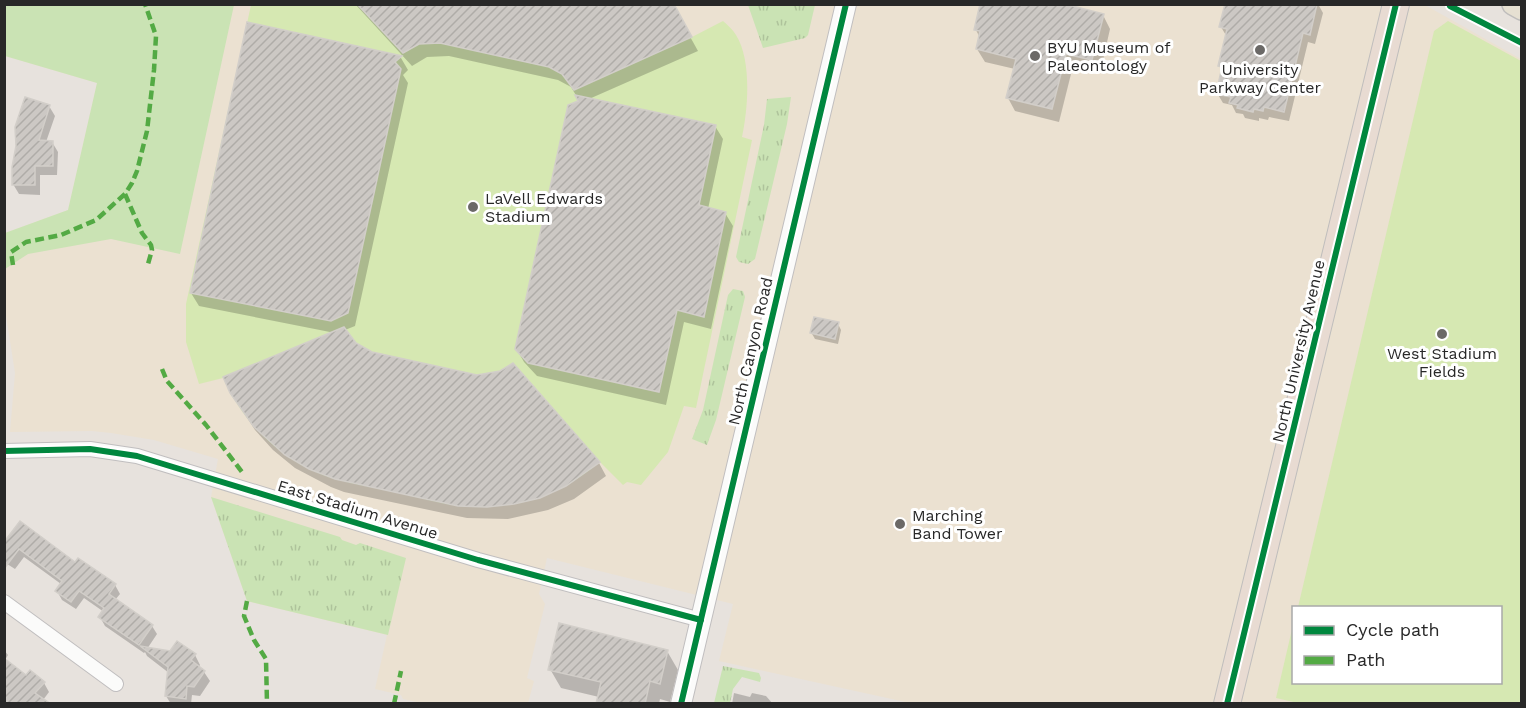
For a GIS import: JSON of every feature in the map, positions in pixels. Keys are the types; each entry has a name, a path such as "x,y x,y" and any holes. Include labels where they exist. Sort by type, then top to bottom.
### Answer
{"highway":[{"name":"North University Avenue","path":"1227,704 1396,4"}],"main road":[{"name":"North Canyon Road","path":"681,704 846,4"},
{"path":"1513,4 1521,9"}],"street":[{"name":"East Stadium Avenue","path":"4,451 90,449 137,456 477,560 701,620"},
{"path":"4,602 116,684"}],"shaded area":[{"path":"4,5 1425,5 1521,59 1521,703 910,703 719,661 733,604 547,558 539,594 545,604 527,678 534,681 528,703 421,703 403,699 401,695 375,689 387,635 247,601 211,497 218,459 154,440 111,433 92,431 10,432 15,373 5,309 5,233 68,210 97,83 5,56"}],"green space":[{"path":"5,4 234,5 180,254 111,239 28,254 5,269 5,233 68,210 97,83 5,56"},
{"name":"LaVell Edwards Stadium","path":"251,5 674,5 692,37 723,21 733,31 741,45 747,71 746,113 742,137 752,140 696,408 684,406 668,452 641,485 627,482 623,485 600,462 569,484 535,499 479,507 444,504 350,483 316,472 283,453 254,427 242,412 223,378 199,384 186,342 186,304"},
{"path":"748,5 815,5 808,35 805,38 763,48"},
{"name":"West Stadium Fields","path":"1448,21 1521,61 1521,703 1298,703 1276,698 1292,629 1292,684 1502,684 1502,606 1298,606 1434,31"},
{"path":"791,97 787,124 755,259 748,264 739,262 736,257 764,125 767,99"},
{"path":"733,289 743,291 745,297 716,420 707,445 692,439 703,410 728,295"},
{"path":"211,497 340,537 356,545 360,543 406,558 388,635 247,601"},
{"path":"723,666 759,673 760,682 742,677 733,689 730,703 714,703"}],"building":[{"path":"357,4 674,4 692,37 574,90 562,74 549,67 440,43 419,44 403,53"},
{"name":"BYU Museum of Paleontology","path":"980,4 1065,4 1104,14 1092,60 1066,54 1052,109 1006,98 1016,59 976,49 980,31 974,30"},
{"name":"University Parkway Center","path":"1225,4 1317,4 1310,35 1303,33 1284,112 1264,107 1263,111 1254,109 1253,112 1237,108 1238,105 1229,103 1231,97 1216,94 1222,67 1218,66 1227,29 1219,27"},
{"path":"247,22 402,56 395,62 401,69 348,313 331,321 190,293"},
{"path":"575,95 716,125 699,205 726,212 704,317 677,310 659,392 528,363 515,349 568,105 578,101"},
{"path":"25,97 50,105 39,140 53,141 53,166 35,166 35,185 12,185 12,167 16,146 15,127"},
{"path":"814,317 839,322 835,339 810,333"},
{"path":"344,327 356,343 372,352 477,375 500,371 513,363 600,462 566,486 540,498 487,507 458,506 335,479 309,469 285,455 254,427 230,393 223,377"},
{"path":"20,521 75,562 78,558 116,584 109,594 153,625 139,645 98,617 104,608 79,591 71,602 55,591 62,581 19,549 4,569 4,542"},
{"path":"559,623 668,650 660,684 650,681 645,704 596,704 601,682 548,670"},
{"path":"177,641 196,654 191,660 205,671 194,687 187,686 186,699 165,696 168,667 140,646 170,651"},
{"path":"4,658 26,675 30,670 45,682 35,693 51,704 4,704"}],"marked path":[{"path":"13,265 11,252 26,242 61,235 96,220 125,194 132,183 147,131 154,70 156,36 145,4"},
{"path":"125,194 142,233 151,245 148,264"},
{"path":"162,369 167,381 206,425 242,472"},
{"path":"247,601 244,616 254,640 266,659 267,704"},
{"path":"394,704 401,671"}],"cycle path":[{"path":"681,704 846,4"},
{"path":"1227,704 1396,4"},
{"path":"1450,6 1522,43"},
{"path":"4,451 90,449 137,456 478,560 701,620"}],"place":[{"name":"University Parkway Center","path":"1260,50"},
{"name":"BYU Museum of Paleontology","path":"1035,56"},
{"name":"LaVell Edwards Stadium","path":"473,207"},
{"name":"West Stadium Fields","path":"1442,334"},
{"name":"Marching Band Tower","path":"900,524"}]}
